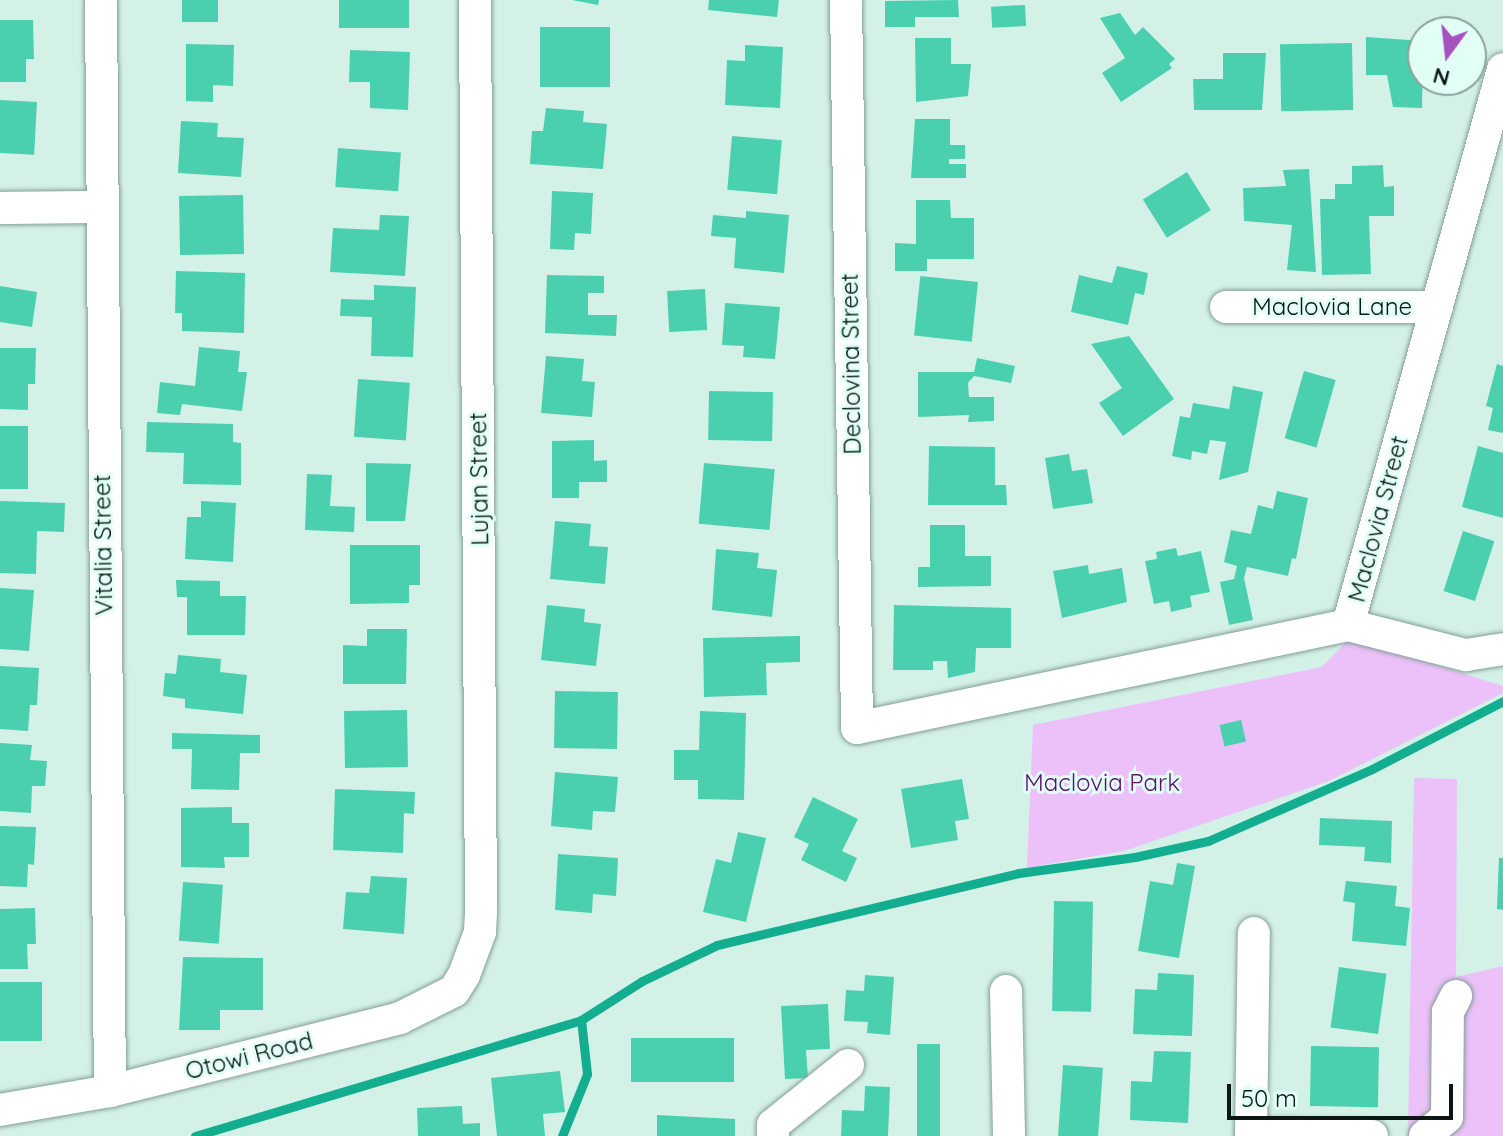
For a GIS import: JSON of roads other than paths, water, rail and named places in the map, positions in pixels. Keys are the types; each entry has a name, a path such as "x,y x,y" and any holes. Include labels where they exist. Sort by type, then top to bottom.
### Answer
{"street":[{"name":"Vitalia Street","path":"101,0 99,207 110,1091"},
{"name":"Lujan Street","path":"472,956 480,932 482,768 475,0"},
{"name":"Declovina Street","path":"846,0 857,728"},
{"name":"Maclovia Street","path":"857,728 1348,625 1503,69"},
{"path":"0,208 99,207"},
{"name":"Maclovia Lane","path":"1226,307 1437,307"},
{"path":"1348,625 1466,655 1503,649"},
{"path":"1254,933 1251,1135 1372,1136"},
{"name":"Otowi Road","path":"0,1110 110,1091 400,1018 454,991 472,956"},
{"path":"1006,991 1009,1136"},
{"path":"1425,1136 1447,1117 1448,1012 1456,996"},
{"path":"773,1136 773,1125 848,1065"}],"waterway":[{"path":"195,1136 581,1020 642,981 717,945 1019,873 1135,857 1208,841 1372,769 1503,701"},
{"path":"562,1136 587,1074 581,1020"}],"park label":[{"name":"Maclovia Park","path":"1102,783"}]}
